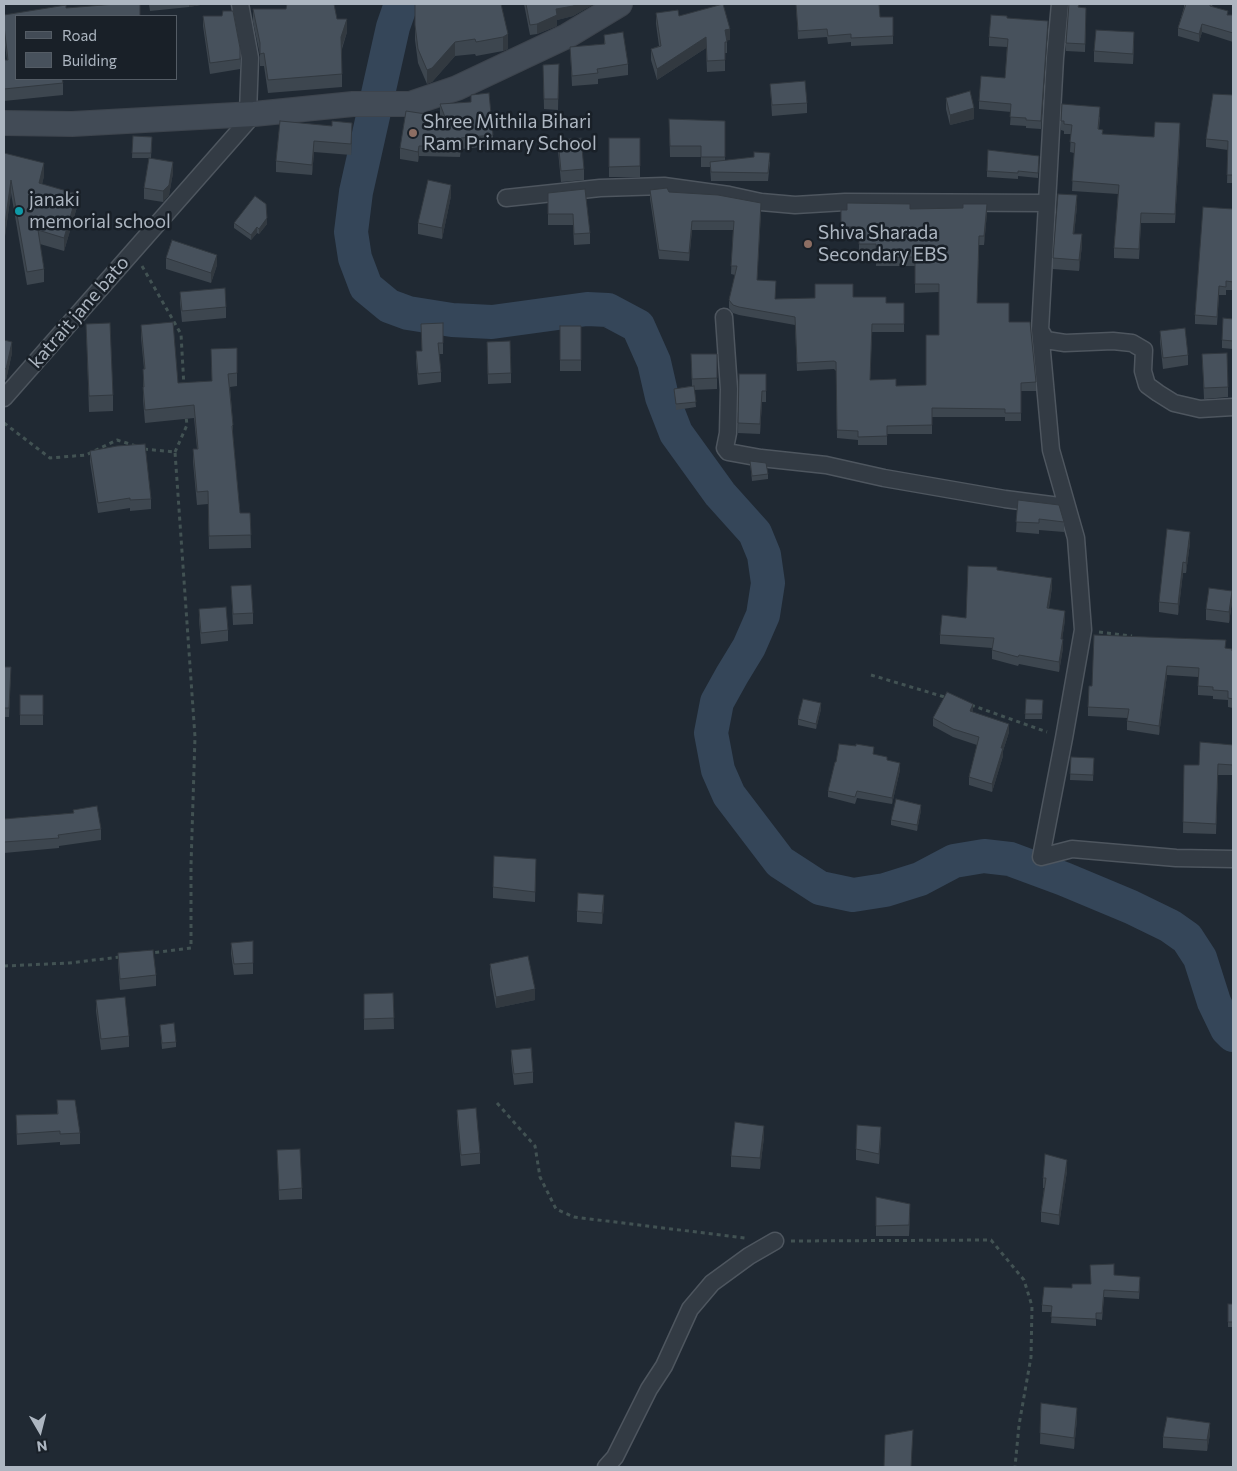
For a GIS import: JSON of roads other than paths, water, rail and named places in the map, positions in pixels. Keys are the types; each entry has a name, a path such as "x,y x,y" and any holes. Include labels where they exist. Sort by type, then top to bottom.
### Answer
{"street":[{"path":"240,4 250,58 251,113"},
{"path":"4,123 72,124 251,113 353,104 410,104 457,88 567,36 620,4"},
{"path":"1060,4 1040,330 1051,450 1076,538 1083,630 1041,857 1072,849 1176,858 1233,859"},
{"name":"katrait jane bato","path":"4,398 251,113"},
{"path":"506,198 600,188 664,186 729,195 761,202 796,205 845,202 1047,203"},
{"path":"724,317 729,389 728,433 725,448 728,452 826,465 884,478 1068,507"},
{"path":"1040,330 1046,340 1065,343 1113,341 1132,343 1144,350 1143,371 1147,385 1174,403 1200,409 1233,406"},
{"path":"606,1467 616,1457 649,1389 664,1366 690,1309 718,1278 749,1256 775,1241"}],"waterway":[{"path":"401,4 393,27 356,192 351,232 355,258 366,287 389,306 408,313 452,320 492,322 587,309 608,310 638,326 654,362 662,397 676,433 720,494 755,533 764,555 768,583 763,615 749,647 717,702 711,733 718,770 729,795 780,862 820,888 853,895 885,890 920,879 954,861 984,856 1010,859 1064,879 1131,907 1170,926 1187,938 1200,958 1214,1002 1227,1029 1233,1035"}],"place":[{"name":"Shree Mithila Bihari Ram Primary School","path":"413,133"},
{"name":"janaki memorial school","path":"19,211"},
{"name":"Shiva Sharada Secondary EBS","path":"808,244"}]}
